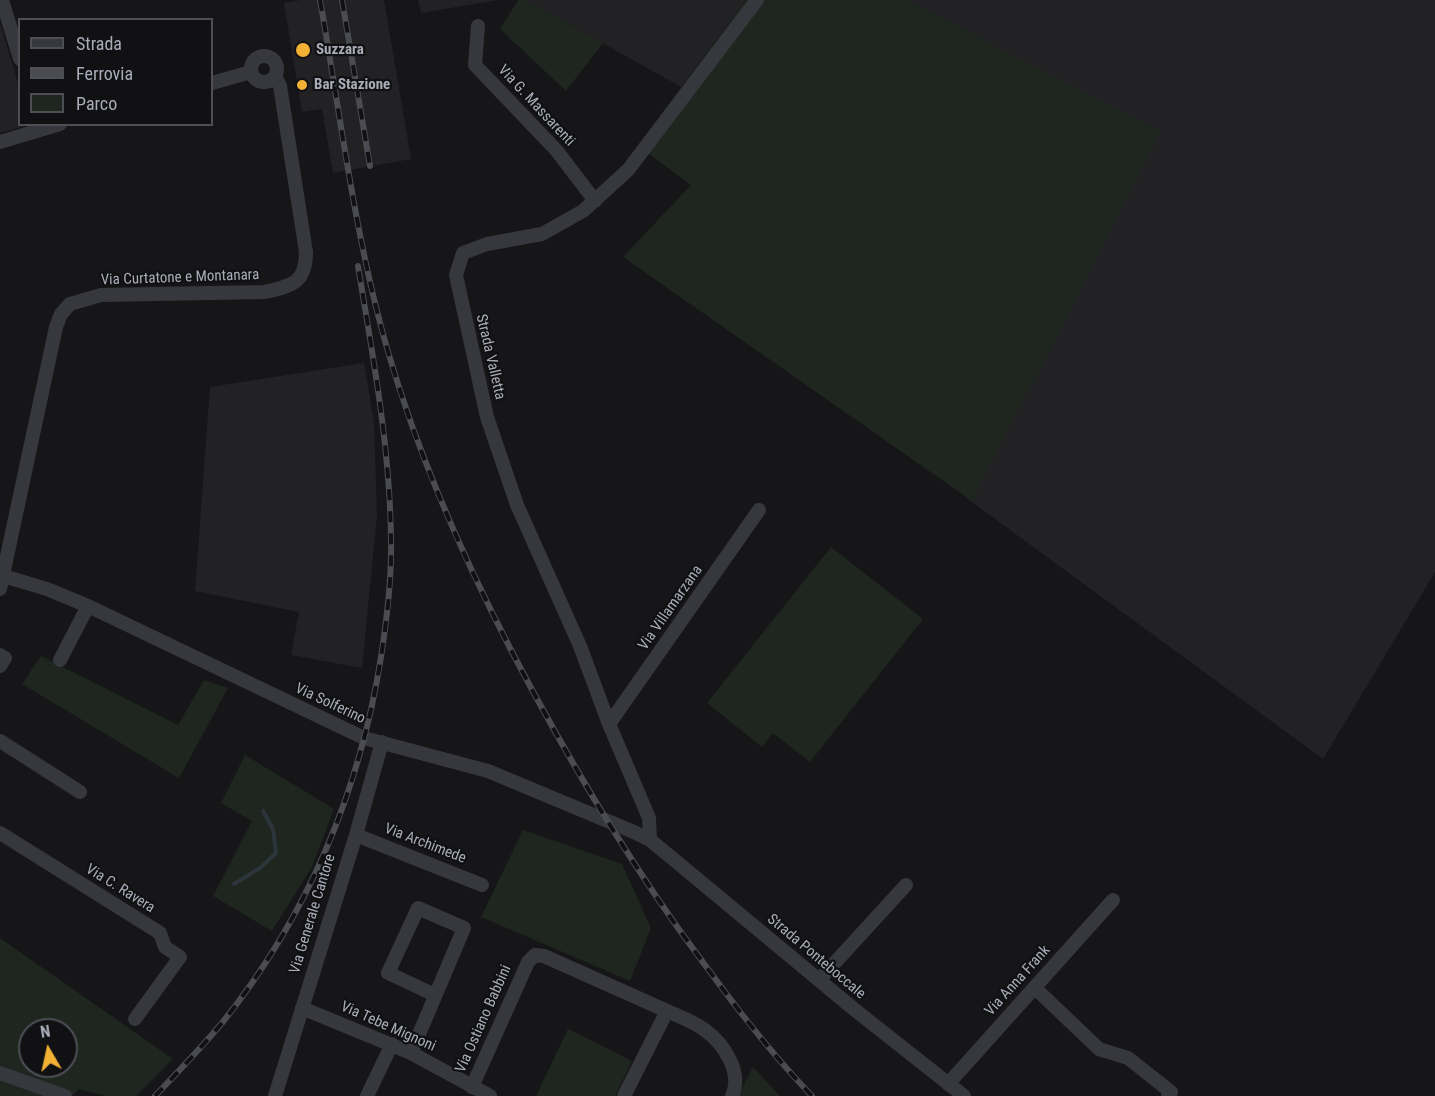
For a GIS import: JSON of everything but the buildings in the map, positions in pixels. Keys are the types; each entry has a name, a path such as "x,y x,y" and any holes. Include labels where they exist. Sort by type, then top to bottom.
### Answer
{"street":[{"path":"2,0 18,52"},
{"name":"Strada Valletta","path":"650,840 649,818 609,724 580,646 509,483 487,417 456,275 463,253 487,244 542,234 583,211 595,201 628,170 757,0"},
{"name":"Via G. Massarenti","path":"478,26 475,65 557,151 595,201"},
{"path":"267,56 271,58 276,64 275,76 264,82 256,79 251,72 255,60 267,56"},
{"path":"213,83 251,72"},
{"name":"Via Curtatone e Montanara","path":"1,580 56,327 61,314 70,304 101,295 255,292 284,287 296,281 303,273 306,252 280,86 275,76"},
{"path":"0,142 40,127"},
{"name":"Via Villamarzana","path":"609,724 759,510"},
{"name":"Via Solferino","path":"1,580 47,589 88,606 364,738 489,771 604,818 650,840"},
{"path":"60,660 88,606"},
{"path":"0,655 5,658 0,666"},
{"path":"0,741 80,792"},
{"name":"Via Generale Cantore","path":"275,1096 356,835 382,742"},
{"name":"Via C. Ravera","path":"0,833 160,933 165,947 180,957 135,1019"},
{"name":"Via Archimede","path":"356,835 482,885"},
{"name":"Strada Ponteboccale","path":"650,840 964,1096"},
{"path":"819,980 906,885"},
{"name":"Via Anna Frank","path":"948,1084 1113,900"},
{"path":"411,1053 464,928 418,908 388,973 435,995"},
{"name":"Via Ostiano Babbini","path":"472,1087 528,962 535,955 544,956 667,1011"},
{"path":"1035,988 1099,1049 1128,1058 1169,1094"},
{"name":"Via Tebe Mignoni","path":"302,1008 392,1044 490,1096"},
{"path":"624,1096 667,1011 706,1030 723,1050 736,1071 732,1096"},
{"path":"368,1096 392,1044"},
{"path":"0,1073 65,1096"}],"shaded area":[{"path":"301,0 384,0 411,159 333,173 322,109 302,112 284,3"},
{"path":"418,0 498,0 421,13"},
{"path":"526,0 746,0 681,87"},
{"path":"907,0 1435,0 1435,572 1323,759 965,497 1156,131"},
{"path":"0,23 18,83 18,126 25,126 0,133"},
{"path":"364,363 374,422 377,515 362,668 291,655 299,612 195,591 210,387"}],"green space":[{"path":"518,0 526,0 603,43 566,91 500,29"},
{"path":"746,0 907,0 1161,132 972,501 623,257 691,185 638,146"},
{"path":"831,547 923,619 810,762 773,733 762,747 707,703"},
{"path":"41,656 178,725 204,680 228,688 179,778 22,684"},
{"path":"245,755 334,809 312,867 272,931 213,896 252,821 221,803"},
{"path":"523,830 622,864 651,928 630,981 481,917"},
{"path":"0,938 173,1059 136,1096 105,1096 79,1089 72,1096 0,1096"},
{"path":"568,1029 632,1061 615,1096 536,1096"},
{"path":"753,1067 780,1096 738,1096"}],"waterway":[{"path":"234,884 260,868 276,853 273,829 263,811"}],"railway":[{"path":"320,0 358,223 377,312 414,431 459,542 530,686 569,757 632,861 726,993 776,1056 812,1096"},
{"path":"342,0 370,166"},
{"path":"155,1096 222,1023 280,940 326,850 344,804 372,707 381,657 391,569 390,505 375,368 358,266"}],"place":[{"name":"Suzzara","path":"303,50"},
{"name":"Bar Stazione","path":"302,85"}]}
